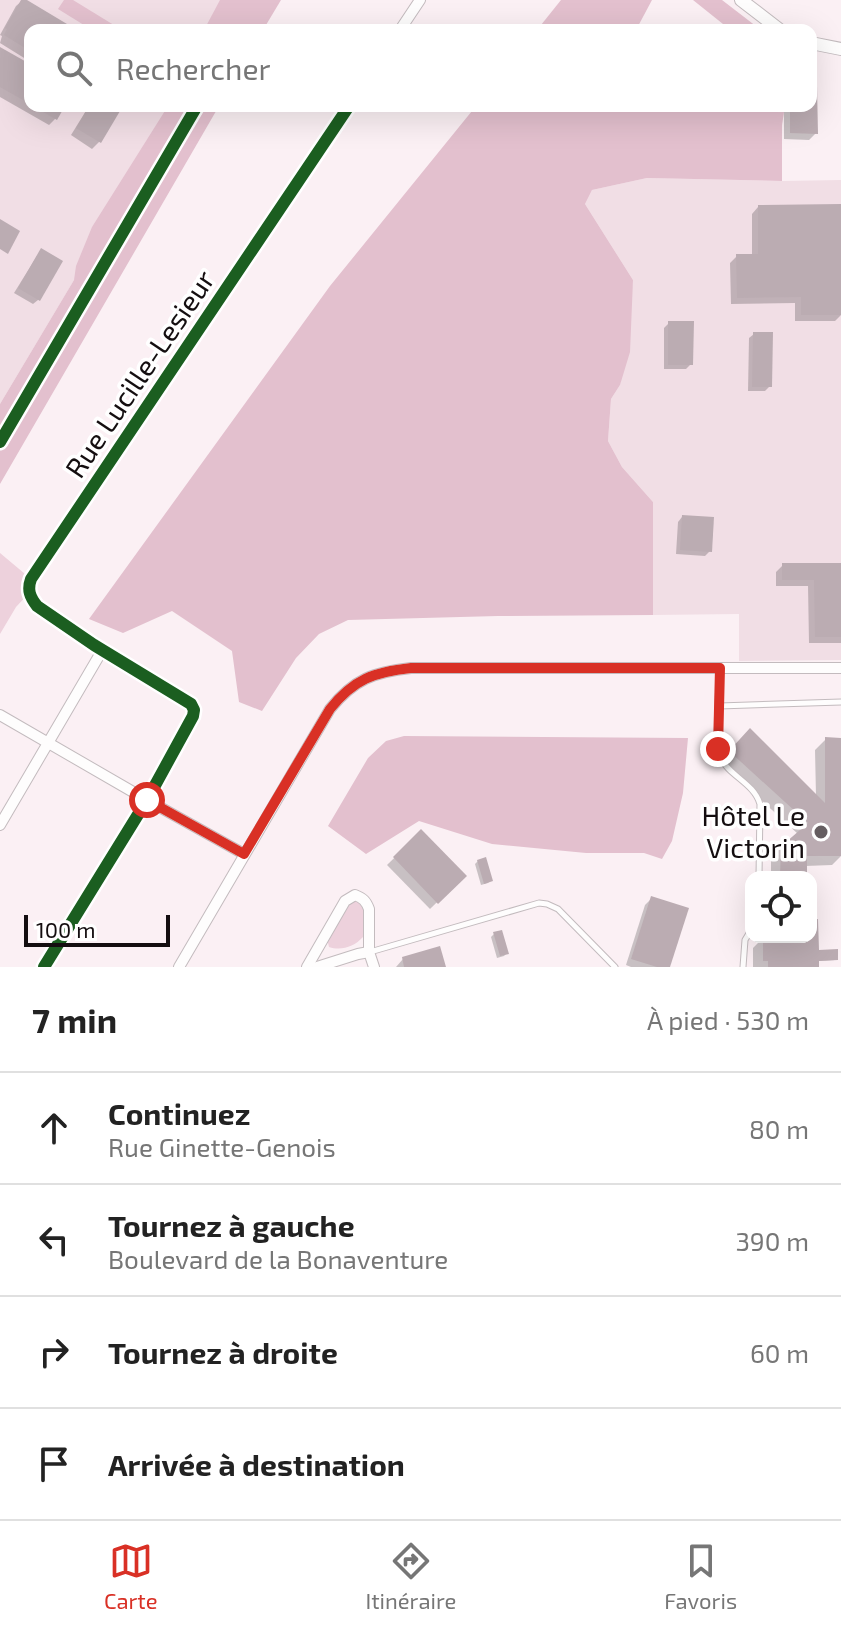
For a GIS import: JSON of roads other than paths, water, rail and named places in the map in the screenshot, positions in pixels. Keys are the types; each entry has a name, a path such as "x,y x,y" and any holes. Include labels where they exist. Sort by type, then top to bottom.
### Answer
{"street":[{"path":"404,24 420,0"},
{"path":"741,0 772,24"},
{"path":"817,44 841,49"},
{"name":"Rue Lucille-Lesieur","path":"147,800 193,716 191,704 37,606 29,593 31,579 345,112"},
{"path":"0,825 103,649"},
{"path":"179,967 330,709 343,693 371,676 411,668 841,668"},
{"path":"0,715 244,854"},
{"path":"44,967 147,800"},
{"path":"307,967 345,901 355,895 362,898 369,909 369,952 374,967"},
{"path":"317,967 369,952"}],"lane":[{"path":"720,668 718,749 720,757 757,796 760,804 759,871"},
{"path":"719,706 841,702"},
{"path":"369,952 539,903 558,909 615,967"},
{"path":"743,967 745,940"}],"place":[{"name":"Hôtel Le Victorin","path":"821,832"}]}
